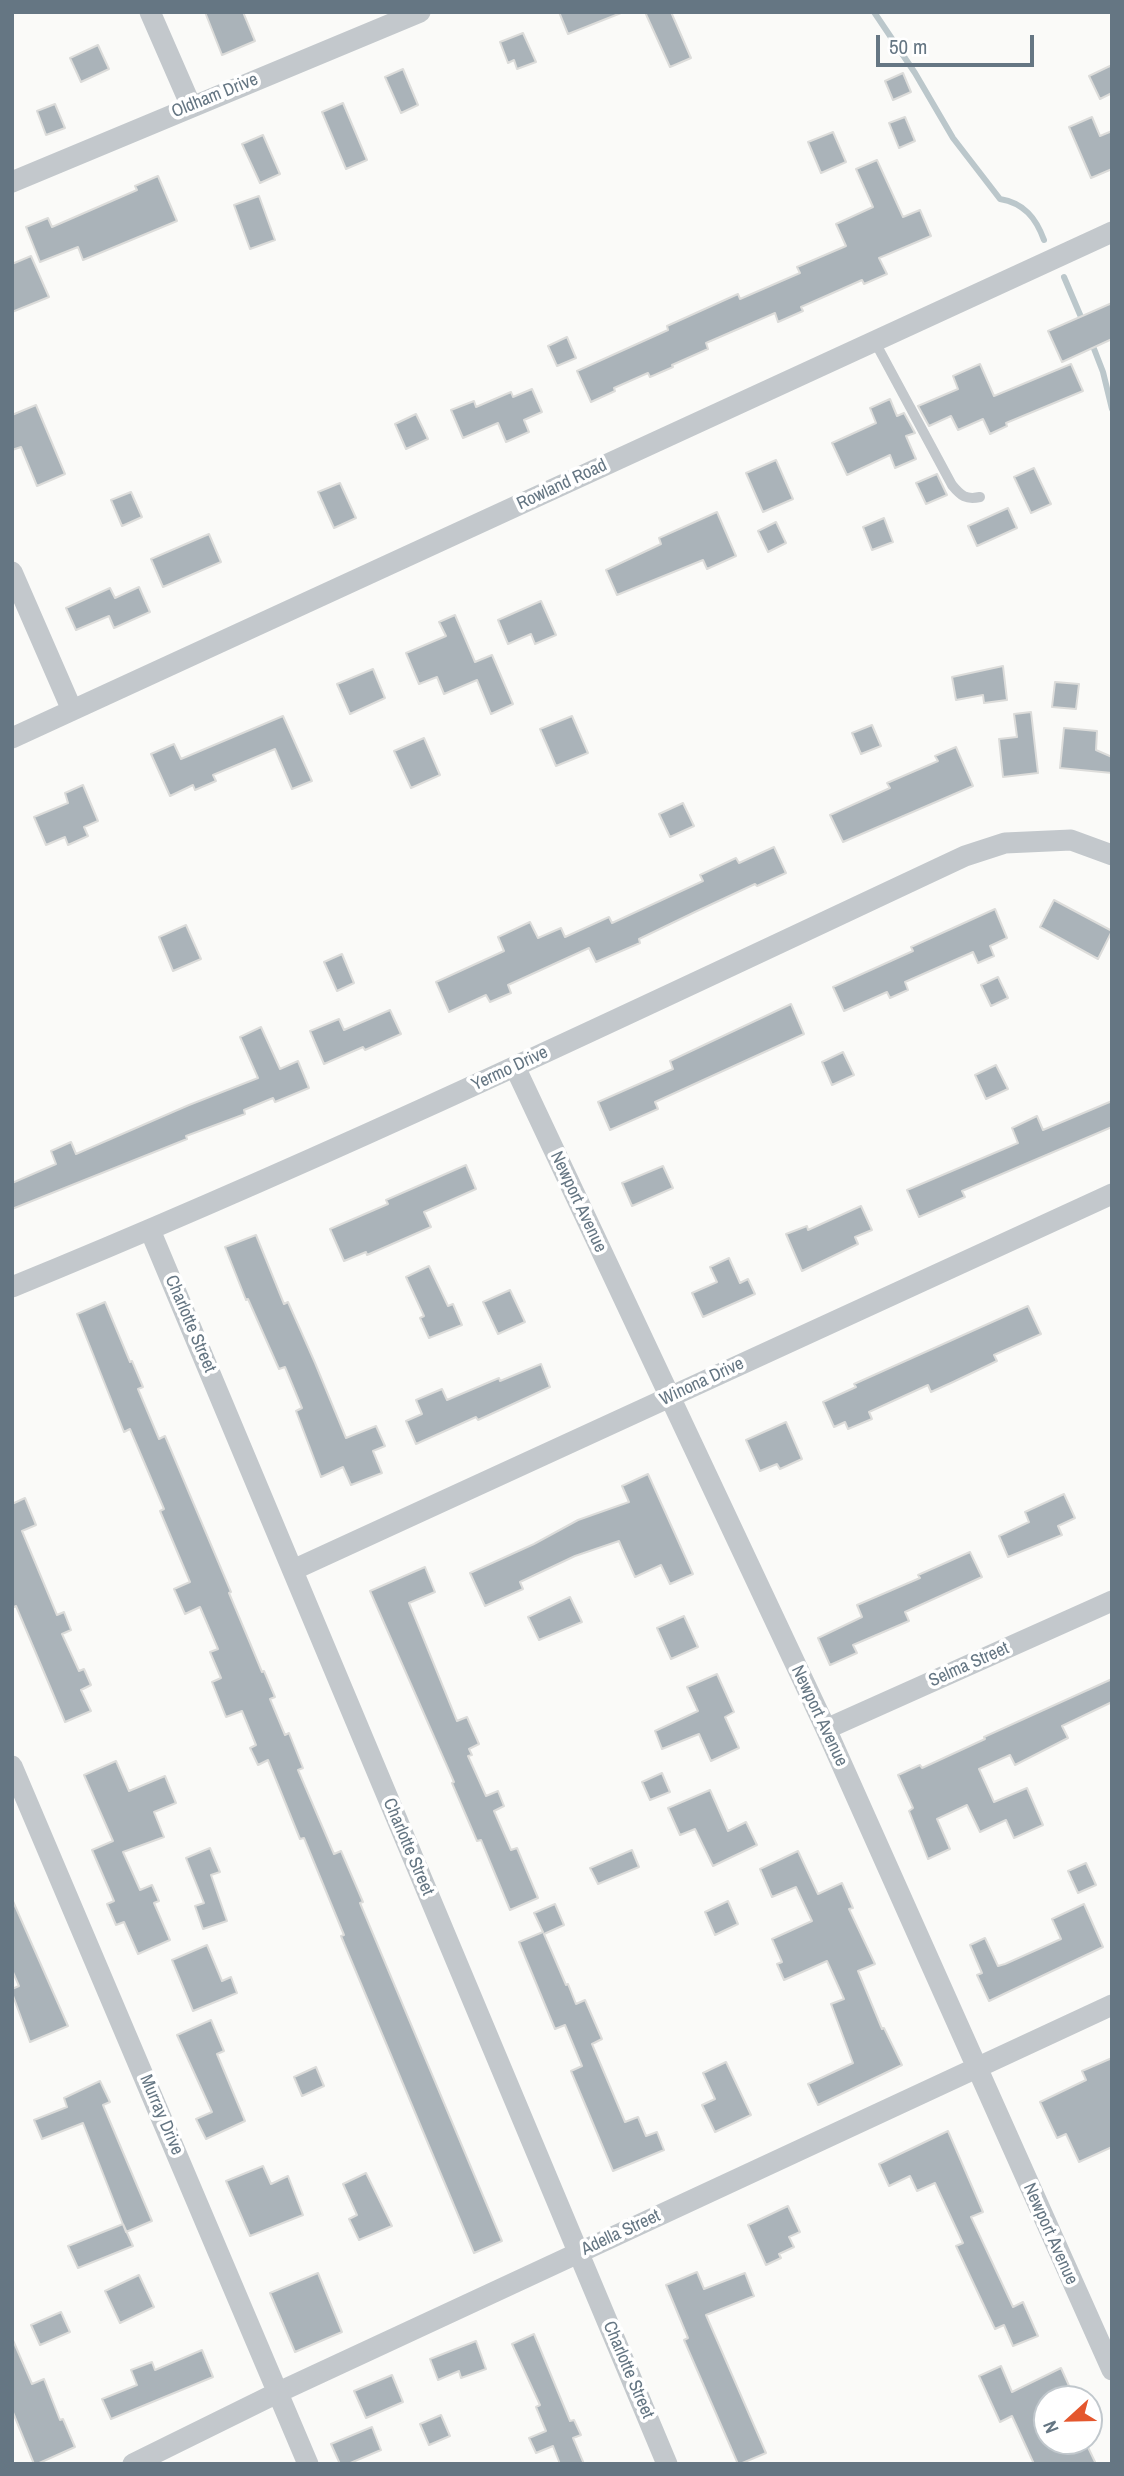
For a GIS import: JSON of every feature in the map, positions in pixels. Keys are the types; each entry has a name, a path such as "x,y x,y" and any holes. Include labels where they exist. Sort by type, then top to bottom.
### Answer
{"street":[{"path":"150,12 191,106"},
{"name":"Oldham Drive","path":"12,182 420,12"},
{"name":"Rowland Road","path":"12,738 1112,232"},
{"path":"12,572 72,710"},
{"name":"Yermo Drive","path":"12,1287 150,1230 515,1067 965,856 1005,843 1071,840 1112,855"},
{"name":"Newport Avenue","path":"515,1067 826,1729 1112,2370"},
{"name":"Winona Drive","path":"293,1570 1112,1194"},
{"name":"Charlotte Street","path":"150,1230 667,2464"},
{"name":"Selma Street","path":"826,1729 1112,1601"},
{"name":"Murray Drive","path":"12,1766 308,2464"},
{"name":"Adella Street","path":"133,2464 279,2392 1112,2006"}],"lane":[{"path":"875,342 952,485 960,496 969,499 980,497"}],"building":[{"path":"205,12 243,12 255,41 222,55"},
{"path":"559,12 621,12 621,13 568,34"},
{"path":"645,12 671,12 691,58 670,67"},
{"path":"523,33 536,62 517,69 514,60 508,63 500,42"},
{"path":"98,45 109,69 81,82 70,58"},
{"path":"1112,65 1112,93 1100,99 1089,76"},
{"path":"403,69 418,105 401,113 385,77"},
{"path":"903,73 911,92 893,100 885,81"},
{"path":"343,103 367,160 346,169 322,112"},
{"path":"55,104 65,128 46,135 37,111"},
{"path":"905,117 915,141 899,148 889,123"},
{"path":"1092,117 1100,136 1112,131 1112,169 1091,178 1069,127"},
{"path":"833,132 846,162 821,173 808,142"},
{"path":"263,135 280,174 260,183 242,144"},
{"path":"877,160 903,217 920,210 931,236 879,258 887,274 864,284 862,280 801,307 803,311 778,322 775,313 706,343 708,349 672,365 673,367 650,377 648,373 591,402 577,371 668,330 667,326 738,294 740,299 800,273 797,267 846,246 836,224 873,207 856,169"},
{"path":"158,176 177,221 83,260 78,247 40,262 26,227 48,218 52,227 137,190 135,186"},
{"path":"259,196 275,240 250,249 234,205"},
{"path":"31,256 49,297 12,312 12,264"},
{"path":"1112,303 1112,339 1062,362 1048,331"},
{"path":"567,337 576,358 557,366 548,346"},
{"path":"980,364 994,396 1071,364 1083,391 1006,423 1007,426 990,434 983,419 958,430 951,416 929,426 918,406 958,389 953,376"},
{"path":"532,389 542,412 524,420 529,432 506,442 498,423 463,438 451,410 474,401 476,407 511,392 513,397"},
{"path":"890,399 897,416 904,413 915,433 906,436 916,459 895,468 890,455 847,475 832,443 876,423 870,408"},
{"path":"36,405 65,474 37,486 21,447 12,450 12,415"},
{"path":"416,414 428,439 406,449 395,424"},
{"path":"776,460 793,499 763,512 746,473"},
{"path":"1034,468 1051,504 1031,513 1014,477"},
{"path":"937,474 947,495 926,504 916,483"},
{"path":"340,483 356,518 334,528 318,492"},
{"path":"131,492 142,517 122,526 111,500"},
{"path":"1008,508 1017,528 977,546 968,526"},
{"path":"717,512 736,556 707,569 703,560 617,595 606,570 661,544 659,538"},
{"path":"884,518 893,542 872,550 863,527"},
{"path":"776,522 786,543 768,552 758,531"},
{"path":"209,534 221,562 163,587 151,559"},
{"path":"139,587 150,612 114,628 109,616 76,630 66,608 110,588 115,598"},
{"path":"541,601 556,635 535,644 531,634 508,644 498,620"},
{"path":"455,615 475,662 492,655 513,704 491,714 477,680 444,694 437,677 419,684 406,653 446,636 439,622"},
{"path":"1003,666 1007,700 984,703 983,695 956,700 952,677"},
{"path":"373,669 385,698 350,714 337,684"},
{"path":"1055,682 1079,684 1076,709 1052,707"},
{"path":"1031,712 1038,773 1003,777 999,739 1017,737 1014,714"},
{"path":"283,716 312,781 292,789 275,749 213,775 216,781 195,790 193,785 170,796 151,754 174,744 181,759"},
{"path":"572,716 588,753 556,766 540,729"},
{"path":"872,725 881,746 861,754 852,733"},
{"path":"1064,728 1097,731 1096,750 1112,757 1112,773 1060,768"},
{"path":"424,738 440,775 411,788 394,751"},
{"path":"956,747 973,786 843,842 830,815 890,788 887,783 938,761 935,756"},
{"path":"83,785 98,821 84,827 88,836 68,845 65,837 46,845 34,817 68,803 65,793"},
{"path":"683,803 694,826 670,837 659,814"},
{"path":"774,847 786,873 697,911 639,939 640,943 596,962 589,948 508,985 511,993 490,1002 486,995 449,1012 436,982 504,951 498,937 530,922 538,938 561,928 565,937 609,917 612,923 703,881 700,875 736,858 739,863"},
{"path":"1054,900 1112,931 1098,959 1040,927"},
{"path":"995,909 1007,938 990,946 994,956 978,963 973,952 905,982 908,990 890,998 887,992 844,1011 833,987 913,951 911,947"},
{"path":"186,925 201,959 173,971 159,937"},
{"path":"342,954 354,983 337,991 324,962"},
{"path":"998,977 1008,998 991,1006 981,985"},
{"path":"791,1004 804,1034 655,1102 658,1109 610,1130 598,1102 673,1069 670,1061"},
{"path":"390,1010 401,1034 324,1064 310,1031 339,1019 344,1030"},
{"path":"261,1027 280,1069 298,1061 309,1088 275,1102 273,1098 244,1110 245,1114 186,1136 187,1139 12,1209 12,1183 56,1164 51,1151 71,1142 76,1154 258,1078 240,1037"},
{"path":"843,1052 854,1075 832,1085 822,1062"},
{"path":"996,1065 1008,1089 986,1099 975,1075"},
{"path":"1112,1101 1112,1127 962,1191 965,1197 919,1217 907,1190 1018,1143 1012,1128 1037,1116 1043,1130"},
{"path":"466,1165 476,1189 424,1212 431,1227 367,1255 366,1252 344,1261 330,1229 388,1204 386,1200"},
{"path":"663,1166 673,1188 632,1206 622,1183"},
{"path":"861,1206 872,1230 855,1237 858,1244 802,1271 786,1234 807,1226 808,1230"},
{"path":"256,1235 284,1304 288,1302 346,1438 376,1426 385,1446 373,1451 382,1473 351,1485 343,1467 321,1477 296,1411 302,1408 285,1367 279,1369 248,1299 246,1300 225,1247"},
{"path":"729,1258 740,1283 748,1279 755,1294 703,1317 692,1293 717,1282 710,1267"},
{"path":"429,1266 448,1306 453,1304 462,1325 429,1338 420,1318 424,1316 406,1277"},
{"path":"510,1290 525,1322 498,1334 483,1302"},
{"path":"105,1302 143,1387 138,1389 159,1439 165,1436 262,1672 264,1671 275,1697 270,1699 285,1735 289,1733 303,1768 298,1770 334,1854 341,1851 363,1902 360,1903 502,2241 474,2253 341,1936 344,1935 304,1838 300,1839 268,1760 258,1765 250,1748 256,1745 242,1711 226,1717 212,1682 221,1678 210,1652 218,1649 200,1607 185,1614 174,1589 190,1582 160,1511 164,1509 130,1429 124,1432 77,1314"},
{"path":"1028,1306 1041,1334 994,1355 997,1361 931,1392 928,1385 869,1412 872,1419 848,1429 845,1422 834,1427 823,1402 856,1387 854,1384"},
{"path":"541,1364 550,1387 478,1420 476,1417 416,1444 406,1421 422,1414 416,1400 442,1389 447,1400"},
{"path":"786,1422 802,1459 780,1469 777,1464 760,1471 746,1440"},
{"path":"648,1474 693,1574 670,1584 661,1565 635,1577 619,1541 575,1556 520,1582 523,1589 485,1606 470,1573 534,1544 578,1520 629,1502 622,1486"},
{"path":"1064,1494 1075,1518 1058,1526 1062,1535 1008,1557 999,1536 1029,1522 1025,1512"},
{"path":"25,1498 36,1525 22,1531 57,1615 64,1612 71,1630 62,1634 79,1671 84,1669 91,1685 81,1690 91,1711 65,1722 16,1606 12,1608 12,1504"},
{"path":"970,1552 982,1577 905,1612 909,1621 853,1645 857,1653 830,1665 818,1638 862,1617 857,1605 920,1578 918,1575"},
{"path":"425,1567 435,1592 409,1603 457,1721 467,1717 479,1744 469,1749 472,1755 468,1756 486,1796 498,1791 504,1806 494,1811 511,1850 517,1848 538,1898 510,1910 481,1840 477,1841 370,1591"},
{"path":"570,1597 582,1622 539,1640 528,1617"},
{"path":"684,1616 698,1647 671,1659 657,1628"},
{"path":"717,1674 734,1712 725,1717 739,1748 711,1761 699,1734 662,1749 655,1731 698,1711 687,1687"},
{"path":"1112,1679 1112,1702 1062,1726 1068,1738 1015,1765 1010,1755 979,1769 994,1802 1027,1788 1043,1825 1014,1838 1006,1820 980,1832 967,1805 937,1819 950,1849 928,1859 909,1811 913,1808 898,1775 920,1765 922,1768"},
{"path":"116,1761 129,1791 165,1776 176,1803 154,1812 164,1837 123,1852 140,1890 152,1885 159,1901 154,1903 170,1940 138,1954 124,1922 116,1925 107,1904 114,1901 92,1850 113,1841 84,1775"},
{"path":"662,1773 670,1792 650,1800 642,1782"},
{"path":"710,1790 728,1831 746,1822 757,1845 713,1866 695,1829 680,1835 668,1808"},
{"path":"210,1848 220,1872 211,1875 227,1921 203,1929 195,1906 204,1903 186,1858"},
{"path":"632,1850 639,1867 598,1884 590,1868"},
{"path":"798,1851 818,1894 842,1883 853,1908 849,1909 875,1964 858,1971 882,2029 884,2028 902,2065 818,2105 808,2084 853,2063 831,2004 844,1999 827,1961 784,1980 777,1964 782,1962 772,1939 812,1921 796,1887 772,1897 760,1869"},
{"path":"1086,1863 1096,1885 1078,1893 1068,1871"},
{"path":"12,1899 68,2026 30,2042 12,1993 12,1989 19,1986 12,1970"},
{"path":"728,1901 738,1924 715,1935 705,1912"},
{"path":"555,1904 564,1925 544,1934 576,2004 585,2000 602,2039 592,2044 625,2122 638,2117 646,2136 657,2132 664,2150 613,2171 571,2071 582,2066 565,2025 555,2029 519,1942 543,1932 534,1913"},
{"path":"1084,1904 1103,1947 989,2001 977,1975 982,1973 970,1945 985,1938 998,1966 1005,1964 1061,1939 1052,1919"},
{"path":"207,1945 222,1981 231,1977 237,1993 193,2011 172,1960"},
{"path":"211,2020 224,2051 217,2054 245,2121 206,2139 196,2119 212,2112 177,2035"},
{"path":"1112,2058 1112,2147 1079,2162 1066,2134 1057,2138 1040,2102 1086,2080 1082,2071"},
{"path":"726,2062 751,2115 715,2132 702,2105 715,2099 703,2073"},
{"path":"316,2067 324,2086 302,2096 294,2077"},
{"path":"100,2081 110,2102 103,2105 152,2221 126,2232 83,2123 42,2139 34,2120 67,2107 64,2098"},
{"path":"948,2131 983,2212 971,2217 1013,2307 1023,2302 1038,2336 1013,2346 1004,2325 995,2329 956,2246 963,2243 935,2183 917,2191 910,2176 889,2186 879,2164"},
{"path":"263,2166 271,2184 288,2176 303,2215 250,2236 226,2181"},
{"path":"366,2173 392,2226 359,2240 349,2219 357,2215 343,2184"},
{"path":"788,2206 800,2232 789,2237 794,2247 779,2254 781,2258 766,2265 748,2225"},
{"path":"123,2224 133,2246 78,2268 68,2246"},
{"path":"697,2272 704,2289 745,2273 754,2296 706,2315 766,2453 740,2464 684,2340 688,2338 666,2285"},
{"path":"318,2273 342,2332 295,2352 270,2293"},
{"path":"139,2275 154,2307 120,2323 105,2291"},
{"path":"61,2312 70,2332 40,2345 31,2325"},
{"path":"534,2334 570,2421 574,2420 581,2435 573,2438 584,2464 560,2464 553,2446 536,2453 529,2438 546,2431 536,2407 540,2405 512,2344"},
{"path":"12,2338 32,2384 44,2379 60,2420 63,2419 75,2447 37,2464 34,2464 12,2410"},
{"path":"476,2341 486,2369 461,2378 459,2371 438,2380 430,2359"},
{"path":"202,2350 213,2377 111,2419 102,2399 137,2385 131,2370 152,2362 155,2370"},
{"path":"1001,2366 1012,2392 1061,2368 1069,2385 1033,2385 1033,2455 1092,2455 1096,2464 1034,2464 1012,2416 1000,2422 979,2376"},
{"path":"392,2375 403,2402 366,2418 354,2391"},
{"path":"441,2415 450,2436 429,2445 420,2424"},
{"path":"372,2427 381,2450 348,2464 340,2464 331,2444"}],"waterway":[{"path":"874,12 915,73 953,138 1000,199 1016,204 1028,213 1044,240"},
{"path":"1064,277 1084,324"},
{"path":"1091,341 1103,372 1112,409"}]}
